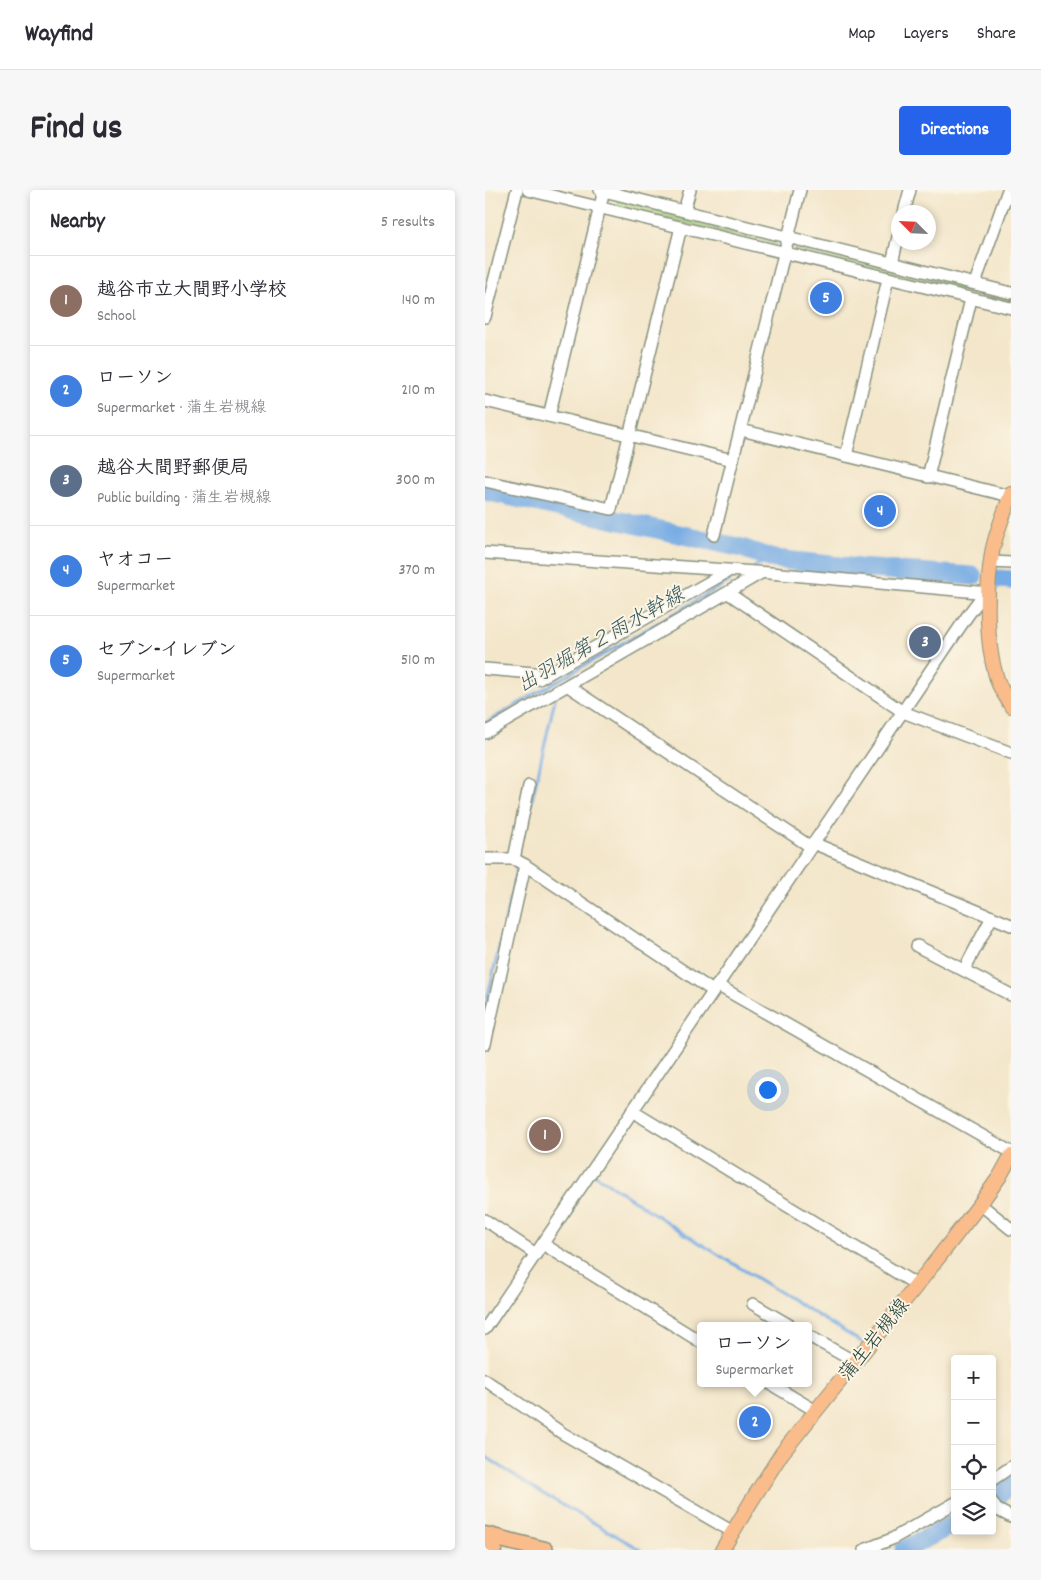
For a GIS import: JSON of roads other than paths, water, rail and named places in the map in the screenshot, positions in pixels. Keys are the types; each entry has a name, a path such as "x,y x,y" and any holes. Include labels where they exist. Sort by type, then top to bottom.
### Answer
{"highway":[{"path":"485,1534 545,1550"},
{"path":"485,1548 493,1550"}],"main road":[{"path":"1011,495 992,552 988,631 991,653 999,683 1011,706"},
{"name":"蒲生岩槻線","path":"722,1550 783,1454 980,1204 1000,1176 1011,1154"}],"street":[{"path":"485,317 517,190"},
{"path":"528,190 1011,308"},
{"path":"549,416 603,190 1011,292"},
{"path":"684,211 690,190"},
{"path":"714,535 800,190"},
{"path":"907,205 910,190"},
{"path":"975,283 1008,190"},
{"path":"485,481 611,509 681,227"},
{"path":"892,263 896,250"},
{"path":"846,456 888,279"},
{"path":"928,476 971,299"},
{"path":"485,401 733,460"},
{"path":"741,430 1011,495"},
{"path":"485,553 761,573 989,594"},
{"path":"992,562 1011,563"},
{"path":"485,669 534,674 539,679 727,572"},
{"path":"485,733 761,573"},
{"path":"728,592 903,712 1011,753"},
{"path":"485,1329 980,599 989,594"},
{"path":"567,686 812,845 1011,925"},
{"path":"514,859 529,786"},
{"path":"485,858 514,859 525,865 715,988 1011,1154"},
{"path":"485,1044 487,1027 525,865"},
{"path":"963,970 991,917"},
{"path":"917,946 1011,995"},
{"path":"633,1111 917,1286"},
{"path":"980,1204 1011,1229"},
{"path":"485,1220 536,1254"},
{"path":"543,1244 697,1340"},
{"path":"753,1304 784,1322"},
{"path":"812,1338 855,1362"},
{"path":"485,1380 561,1433 733,1532"},
{"path":"776,1387 816,1411"},
{"path":"996,1477 1011,1467"},
{"path":"864,1550 906,1532 951,1505"},
{"path":"996,1507 1011,1517"}],"waterway":[{"path":"485,491 742,548 770,558"},
{"name":"出羽堀第２雨水幹線","path":"754,567 770,558"},
{"path":"775,559 859,568 973,576"},
{"path":"999,579 1011,580"},
{"name":"出羽堀第２雨水幹線","path":"485,723 730,581"},
{"path":"527,822 555,699 554,696"},
{"path":"485,1009 518,864"},
{"path":"594,1174 688,1236 863,1343"},
{"path":"485,1456 533,1488 641,1550"},
{"path":"997,1495 1011,1486"},
{"path":"904,1550 951,1525"}],"place":[{"name":"セブン-イレブン","path":"826,298"},
{"name":"ヤオコー","path":"880,511"},
{"name":"越谷大間野郵便局","path":"925,642"},
{"name":"越谷市立大間野小学校","path":"545,1135"},
{"name":"ローソン","path":"755,1422"}]}
